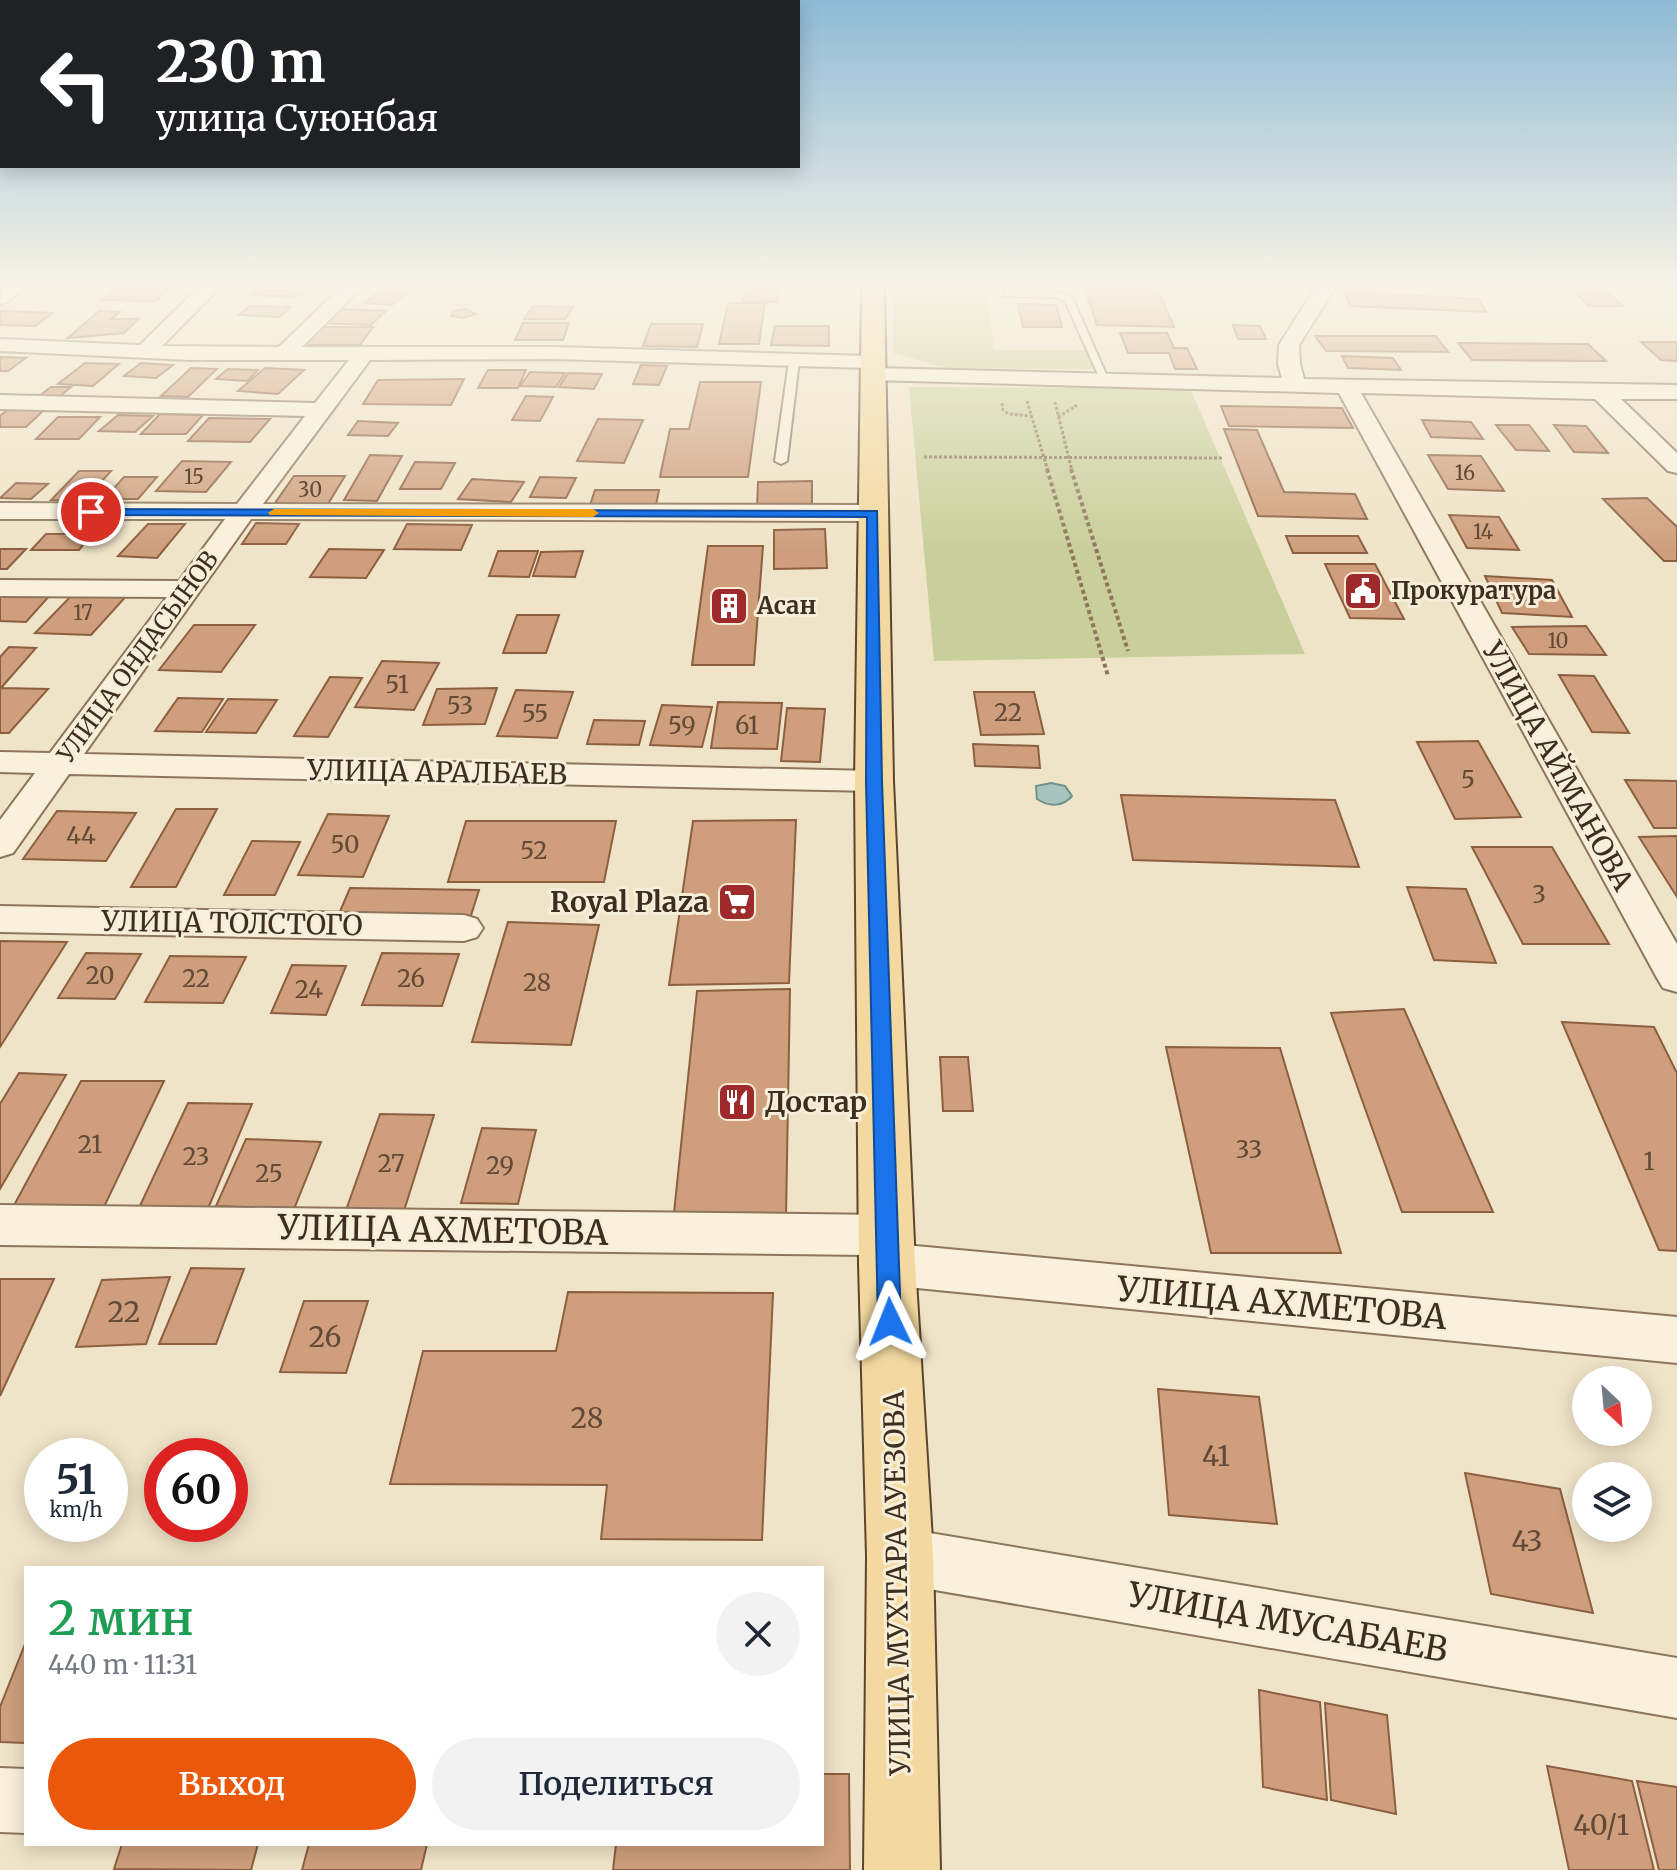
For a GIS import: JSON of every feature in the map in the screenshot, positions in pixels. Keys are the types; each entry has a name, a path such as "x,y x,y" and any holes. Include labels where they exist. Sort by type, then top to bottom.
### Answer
{"main road":[{"name":"УЛИЦА МУХТАРА АУЕЗОВА","path":"872,375 874,781 887,1249 900,1556 902,1870"}],"street":[{"name":"УЛИЦА ОНДАСЫНОВ","path":"0,845 243,513 348,375"},
{"path":"997,375 1601,393 1677,392"},
{"path":"1292,375 1295,384"},
{"name":"УЛИЦА АЙМАНОВА","path":"1346,386 1677,978"},
{"path":"1601,393 1677,466"},
{"path":"0,402 322,410"},
{"path":"0,511 873,513"},
{"path":"0,588 187,589"},
{"name":"УЛИЦА АРАЛБАЕВ","path":"0,762 874,781"},
{"name":"УЛИЦА ТОЛСТОГО","path":"0,919 464,928"},
{"name":"УЛИЦА АХМЕТОВА","path":"0,1225 887,1249 1677,1340"},
{"name":"УЛИЦА МУСАБАЕВ","path":"900,1556 1677,1688"},
{"path":"0,1800 24,1801"}],"lane":[{"path":"781,461 792,375"},
{"path":"1103,375 1105,379"}],"path":[{"path":"1044,378 1039,392 1024,392 1108,676"},
{"path":"1044,378 1128,651"},
{"path":"1010,400 1001,403 1003,410 1009,414 1031,416"},
{"path":"924,457 1222,458"}],"green space":[{"path":"909,387 1190,388 1305,654 934,661"}],"water":[{"path":"1051,783 1065,786 1072,796 1056,805 1037,799 1036,786"}],"building":[{"path":"69,375 106,375 93,386 58,384"},
{"path":"125,375 160,375 156,378"},
{"path":"183,375 211,375 188,397 161,396"},
{"path":"220,375 253,375 247,381 216,379"},
{"path":"256,375 298,375 278,394 238,391"},
{"path":"485,375 524,375 518,388 478,388"},
{"path":"528,375 564,375 556,387 520,386"},
{"path":"567,375 601,375 594,389 559,387"},
{"path":"637,375 663,375 659,385 633,384"},
{"path":"464,379 451,405 363,404 378,380"},
{"path":"700,382 761,382 748,477 660,477 670,429 689,429"},
{"path":"51,387 71,387 53,402 33,401"},
{"path":"526,396 553,397 540,421 512,420"},
{"path":"1221,406 1342,408 1353,428 1229,426"},
{"path":"9,408 46,408 26,427 0,427 0,416"},
{"path":"160,414 203,415 186,434 141,434"},
{"path":"118,415 153,416 135,432 99,431"},
{"path":"58,417 100,417 79,439 36,439"},
{"path":"209,418 270,419 250,442 188,441"},
{"path":"598,419 643,420 624,463 577,461"},
{"path":"1422,420 1471,422 1483,439 1431,437"},
{"path":"358,421 398,423 388,436 348,435"},
{"path":"1496,425 1529,425 1549,451 1516,450"},
{"path":"1554,425 1586,426 1608,453 1574,452"},
{"path":"1224,429 1257,430 1284,492 1355,494 1367,519 1258,516"},
{"path":"370,455 402,456 377,501 344,500"},
{"path":"1428,455 1481,456 1504,491 1448,489"},
{"path":"182,461 231,462 206,492 156,491"},
{"path":"415,462 455,463 441,489 400,489"},
{"path":"79,471 111,471 84,501 51,500"},
{"path":"294,476 345,476 328,504 275,503"},
{"path":"124,477 157,477 138,499 104,499"},
{"path":"540,477 576,478 566,498 530,497"},
{"path":"472,479 524,482 511,502 458,499"},
{"path":"812,481 812,509 757,510 758,482"},
{"path":"16,483 48,484 31,499 0,498"},
{"path":"595,490 659,490 656,505 590,505"},
{"path":"1647,498 1677,527 1677,561 1664,561 1603,499"},
{"path":"1449,515 1499,517 1519,550 1467,548"},
{"path":"256,523 299,524 286,544 242,544"},
{"path":"148,524 185,524 157,558 118,556"},
{"path":"407,524 472,525 461,550 394,549"},
{"path":"825,529 827,568 774,569 774,530"},
{"path":"46,534 92,534 79,550 31,550"},
{"path":"1286,536 1358,536 1367,553 1293,553"},
{"name":"Асан","path":"708,546 763,546 754,665 692,665"},
{"path":"0,549 26,549 7,569 0,569"},
{"path":"329,549 384,550 366,578 310,577"},
{"path":"498,551 538,551 529,577 489,576"},
{"path":"583,551 575,577 533,576 541,552"},
{"name":"Прокуратура","path":"1325,564 1375,564 1404,619 1350,618"},
{"path":"1485,576 1552,580 1572,617 1502,613"},
{"path":"5,591 52,593 26,622 0,621 0,597"},
{"path":"76,591 130,592 91,635 35,633"},
{"path":"517,615 559,615 546,653 503,653"},
{"path":"194,625 255,625 221,672 159,670"},
{"path":"1586,626 1606,655 1529,654 1512,627"},
{"path":"9,647 36,648 1,688 48,689 9,733 0,733 0,657"},
{"path":"382,661 439,663 414,710 355,707"},
{"path":"1559,675 1594,676 1629,733 1592,732"},
{"path":"330,677 362,678 328,737 294,736"},
{"path":"497,688 485,724 423,725 437,689"},
{"path":"516,690 573,692 557,738 497,736"},
{"path":"974,692 1034,692 1044,734 981,735"},
{"path":"178,698 223,699 202,732 155,731"},
{"path":"228,699 277,700 256,733 206,732"},
{"path":"718,702 782,703 777,749 711,748"},
{"path":"662,705 712,707 702,747 650,745"},
{"path":"787,708 825,709 820,762 781,761"},
{"path":"594,720 645,721 639,745 587,744"},
{"path":"1478,741 1521,817 1455,819 1417,742"},
{"path":"973,744 1038,746 1040,768 975,766"},
{"path":"1625,780 1677,781 1677,828 1654,828"},
{"path":"1121,795 1335,800 1359,867 1133,860"},
{"path":"176,809 217,809 176,887 131,887"},
{"path":"57,811 136,813 106,861 23,859"},
{"path":"328,814 389,816 363,877 298,875"},
{"name":"Royal Plaza","path":"796,820 789,983 669,985 693,821"},
{"path":"466,821 616,821 604,882 448,882"},
{"path":"1677,836 1677,897 1639,837"},
{"path":"252,841 300,842 275,895 224,895"},
{"path":"1472,847 1552,847 1609,944 1523,944"},
{"path":"1407,887 1466,889 1496,963 1434,960"},
{"path":"350,888 479,890 468,925 335,923"},
{"path":"508,922 599,925 571,1045 472,1042"},
{"path":"0,941 67,942 0,1047"},
{"path":"86,953 141,954 115,999 58,998"},
{"path":"382,953 459,954 442,1006 362,1005"},
{"path":"170,956 246,957 223,1003 145,1002"},
{"path":"292,965 346,966 326,1015 271,1013"},
{"name":"Достар","path":"790,989 786,1216 674,1213 697,991"},
{"path":"1404,1009 1493,1212 1402,1212 1331,1013"},
{"path":"1562,1022 1654,1027 1677,1073 1677,1251 1659,1250"},
{"path":"1166,1047 1280,1048 1341,1253 1211,1253"},
{"path":"940,1057 968,1057 973,1111 943,1111"},
{"path":"19,1073 66,1075 0,1189 0,1104"},
{"path":"81,1081 164,1081 103,1209 12,1209"},
{"path":"188,1103 252,1104 207,1211 138,1210"},
{"path":"380,1114 434,1115 403,1214 345,1213"},
{"path":"482,1128 536,1130 518,1204 461,1203"},
{"path":"246,1139 321,1142 294,1209 216,1206"},
{"path":"191,1268 244,1269 216,1344 159,1344"},
{"path":"170,1277 146,1344 76,1347 102,1280"},
{"path":"0,1279 54,1279 0,1396"},
{"path":"568,1292 773,1293 762,1540 601,1539 607,1485 390,1484 423,1351 556,1351"},
{"path":"304,1301 368,1301 346,1373 280,1372"},
{"path":"1158,1389 1259,1397 1277,1524 1169,1515"},
{"path":"1465,1473 1560,1489 1593,1613 1491,1594"},
{"path":"24,1647 24,1743 0,1742 0,1707"},
{"path":"1259,1690 1320,1702 1327,1800 1263,1787"},
{"path":"1325,1703 1387,1715 1396,1814 1331,1800"},
{"path":"1547,1766 1632,1781 1654,1870 1569,1870"},
{"path":"824,1774 849,1774 850,1870 613,1870 616,1846 824,1846"},
{"path":"1637,1781 1677,1787 1677,1870 1659,1870"},
{"path":"121,1846 257,1846 251,1870 114,1869"},
{"path":"308,1846 427,1846 421,1870 302,1870"}],"slow traffic":[{"path":"274,513 593,513"}],"place":[{"name":"Прокуратура","path":"1363,591"},
{"name":"Асан","path":"729,606"},
{"name":"Royal Plaza","path":"737,902"},
{"name":"Достар","path":"737,1102"}],"route":[{"path":"91,512 873,513 874,781 890,1322"}]}
